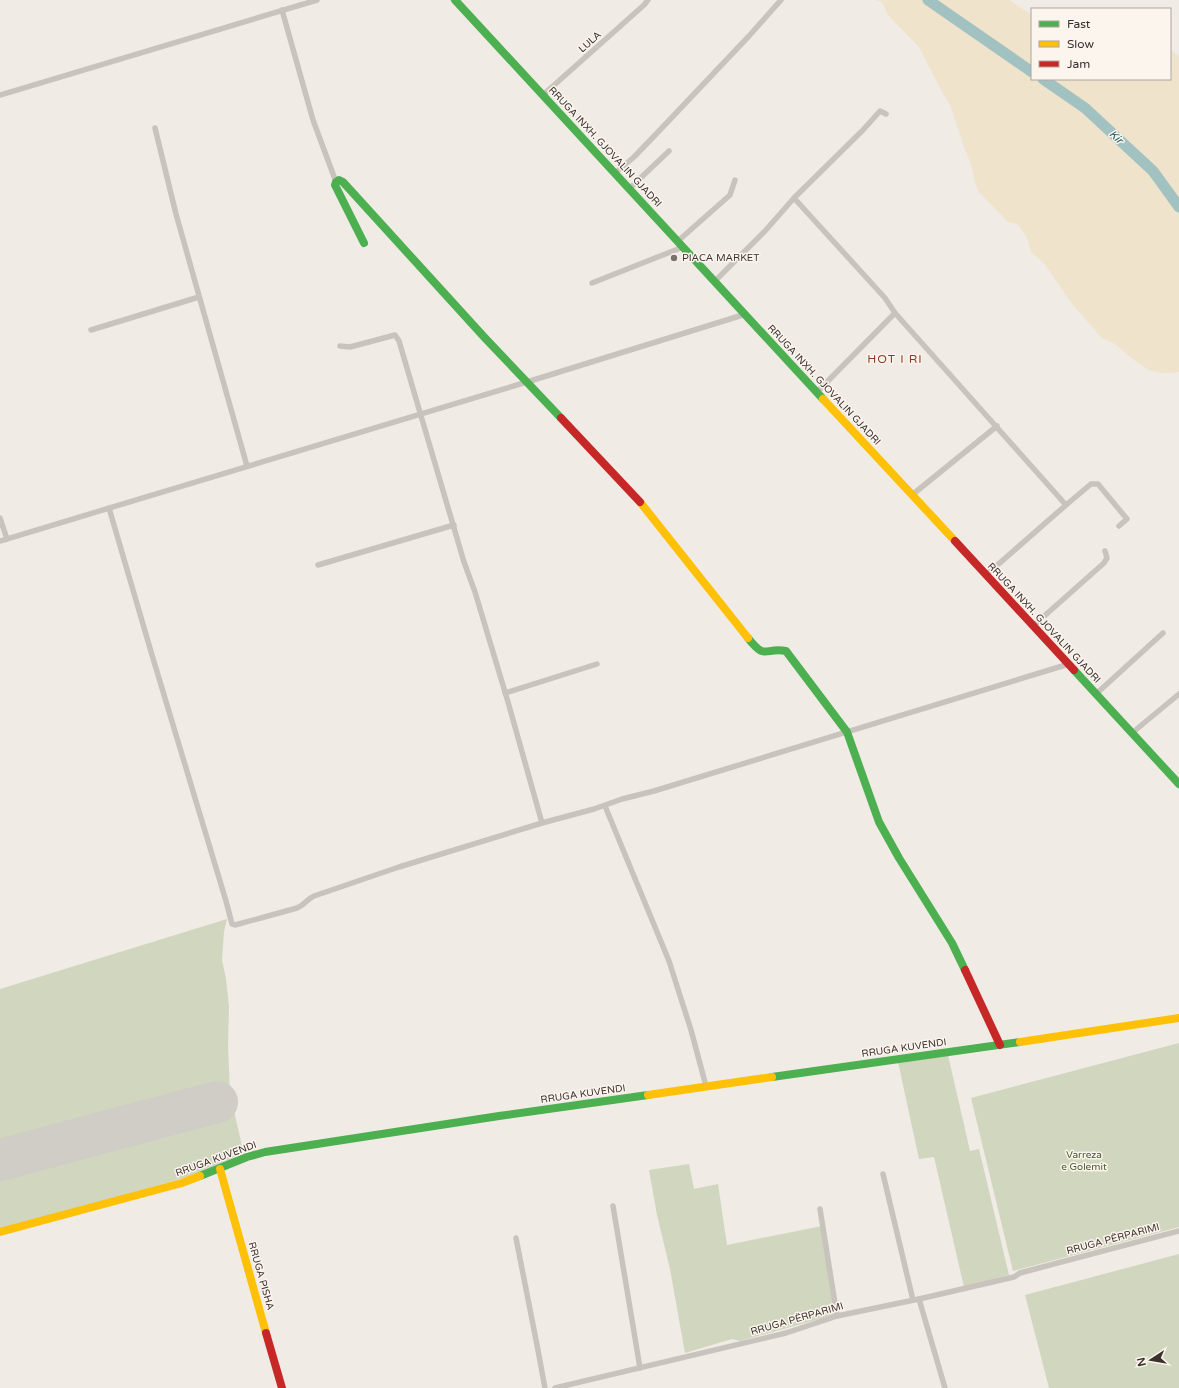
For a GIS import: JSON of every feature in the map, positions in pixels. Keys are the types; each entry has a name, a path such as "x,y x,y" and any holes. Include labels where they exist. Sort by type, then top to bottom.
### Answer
{"street":[{"path":"0,95 317,0"},
{"name":"RRUGA INXH. GJOVALIN GJADRI","path":"455,0 1179,784"},
{"name":"LULA","path":"543,95 648,0"},
{"path":"615,173 634,157 659,131 781,0"},
{"path":"282,10 313,120 336,182 335,185 364,243"},
{"path":"715,281 880,111 886,114"},
{"path":"155,128 176,214 248,466"},
{"path":"629,189 669,151"},
{"path":"336,182 339,180 343,182 480,332 635,495 756,648 762,652 781,650 786,651 847,732 879,822 899,858 952,943 1000,1045"},
{"path":"592,283 680,244 730,195 735,180"},
{"path":"794,198 885,298 896,313 1066,505"},
{"path":"91,330 199,297"},
{"path":"818,392 896,313"},
{"path":"0,541 528,382 746,314"},
{"path":"340,346 350,347 395,335 398,341 505,693 542,823"},
{"path":"912,495 997,426"},
{"path":"986,575 1091,484 1098,484 1126,519 1119,526"},
{"path":"109,508 232,924 235,925 298,908 314,896 399,867 542,823 605,806 622,799 654,791 1069,664"},
{"path":"0,518 7,539"},
{"path":"318,565 454,525"},
{"path":"1033,626 1104,563 1107,558 1105,551"},
{"path":"1096,694 1163,633"},
{"path":"505,693 597,664"},
{"path":"1132,733 1179,694"},
{"path":"605,806 669,961 691,1030 706,1086"},
{"name":"RRUGA KUVENDI","path":"0,1232 182,1183 247,1157 265,1152 499,1116 1179,1018"},
{"name":"RRUGA PISHA","path":"220,1168 282,1388"},
{"path":"882,1174 916,1300 945,1388"},
{"path":"613,1206 640,1368"},
{"path":"820,1209 837,1316"},
{"name":"RRUGA PËRPARIMI","path":"555,1388 786,1334 837,1316 916,1300 1014,1277 1020,1273 1034,1269 1179,1231"},
{"path":"516,1238 545,1388"}],"green space":[{"path":"227,919 224,932 222,960 229,1007 228,1046 230,1094 242,1147 240,1153 231,1159 188,1177 0,1230 0,989"},
{"name":"Varreza e Golemit","path":"1179,1043 1179,1227 1013,1271 971,1098"},
{"path":"948,1055 970,1151 979,1149 1009,1275 964,1287 934,1157 919,1159 898,1062"},
{"path":"689,1164 694,1189 718,1184 727,1245 822,1226 834,1315 740,1341 732,1339 685,1353 670,1269 657,1215 649,1170"},
{"path":"1179,1254 1179,1388 1049,1388 1025,1295"}],"sand":[{"path":"876,0 1009,0 1031,14 1031,80 1171,80 1171,51 1179,56 1179,372 1162,373 1149,370 1115,344 1102,338 1072,304 1044,263 1031,252 1027,238 1020,227 1017,224 1008,222 979,192 975,183 971,164 950,105 919,47 888,15 882,2"}],"waterway":[{"name":"Kir","path":"928,0 1031,71"},
{"name":"Kir","path":"1044,80 1085,108 1153,171 1179,207"}],"runway":[{"path":"0,1160 217,1102"}],"traffic: fast":[{"path":"455,0 823,399"},
{"path":"364,243 335,185 339,180 343,182 485,338 561,418"},
{"path":"748,638 758,649 762,651 786,651 847,732 879,822 899,858 952,943 965,970"},
{"path":"1074,670 1179,784"},
{"path":"772,1077 1020,1042"},
{"path":"200,1176 247,1157 265,1152 648,1095"}],"traffic: slow":[{"path":"823,399 955,541"},
{"path":"640,502 748,638"},
{"path":"1020,1042 1179,1018"},
{"path":"648,1095 772,1077"},
{"path":"220,1169 266,1333"},
{"path":"0,1232 182,1183 200,1176"}],"traffic: jam":[{"path":"561,418 640,502"},
{"path":"955,541 1074,670"},
{"path":"965,970 1000,1045"},
{"path":"266,1333 282,1388"}],"place":[{"name":"PIACA MARKET","path":"674,258"}],"district":[{"name":"HOT I RI","path":"895,359"}]}
